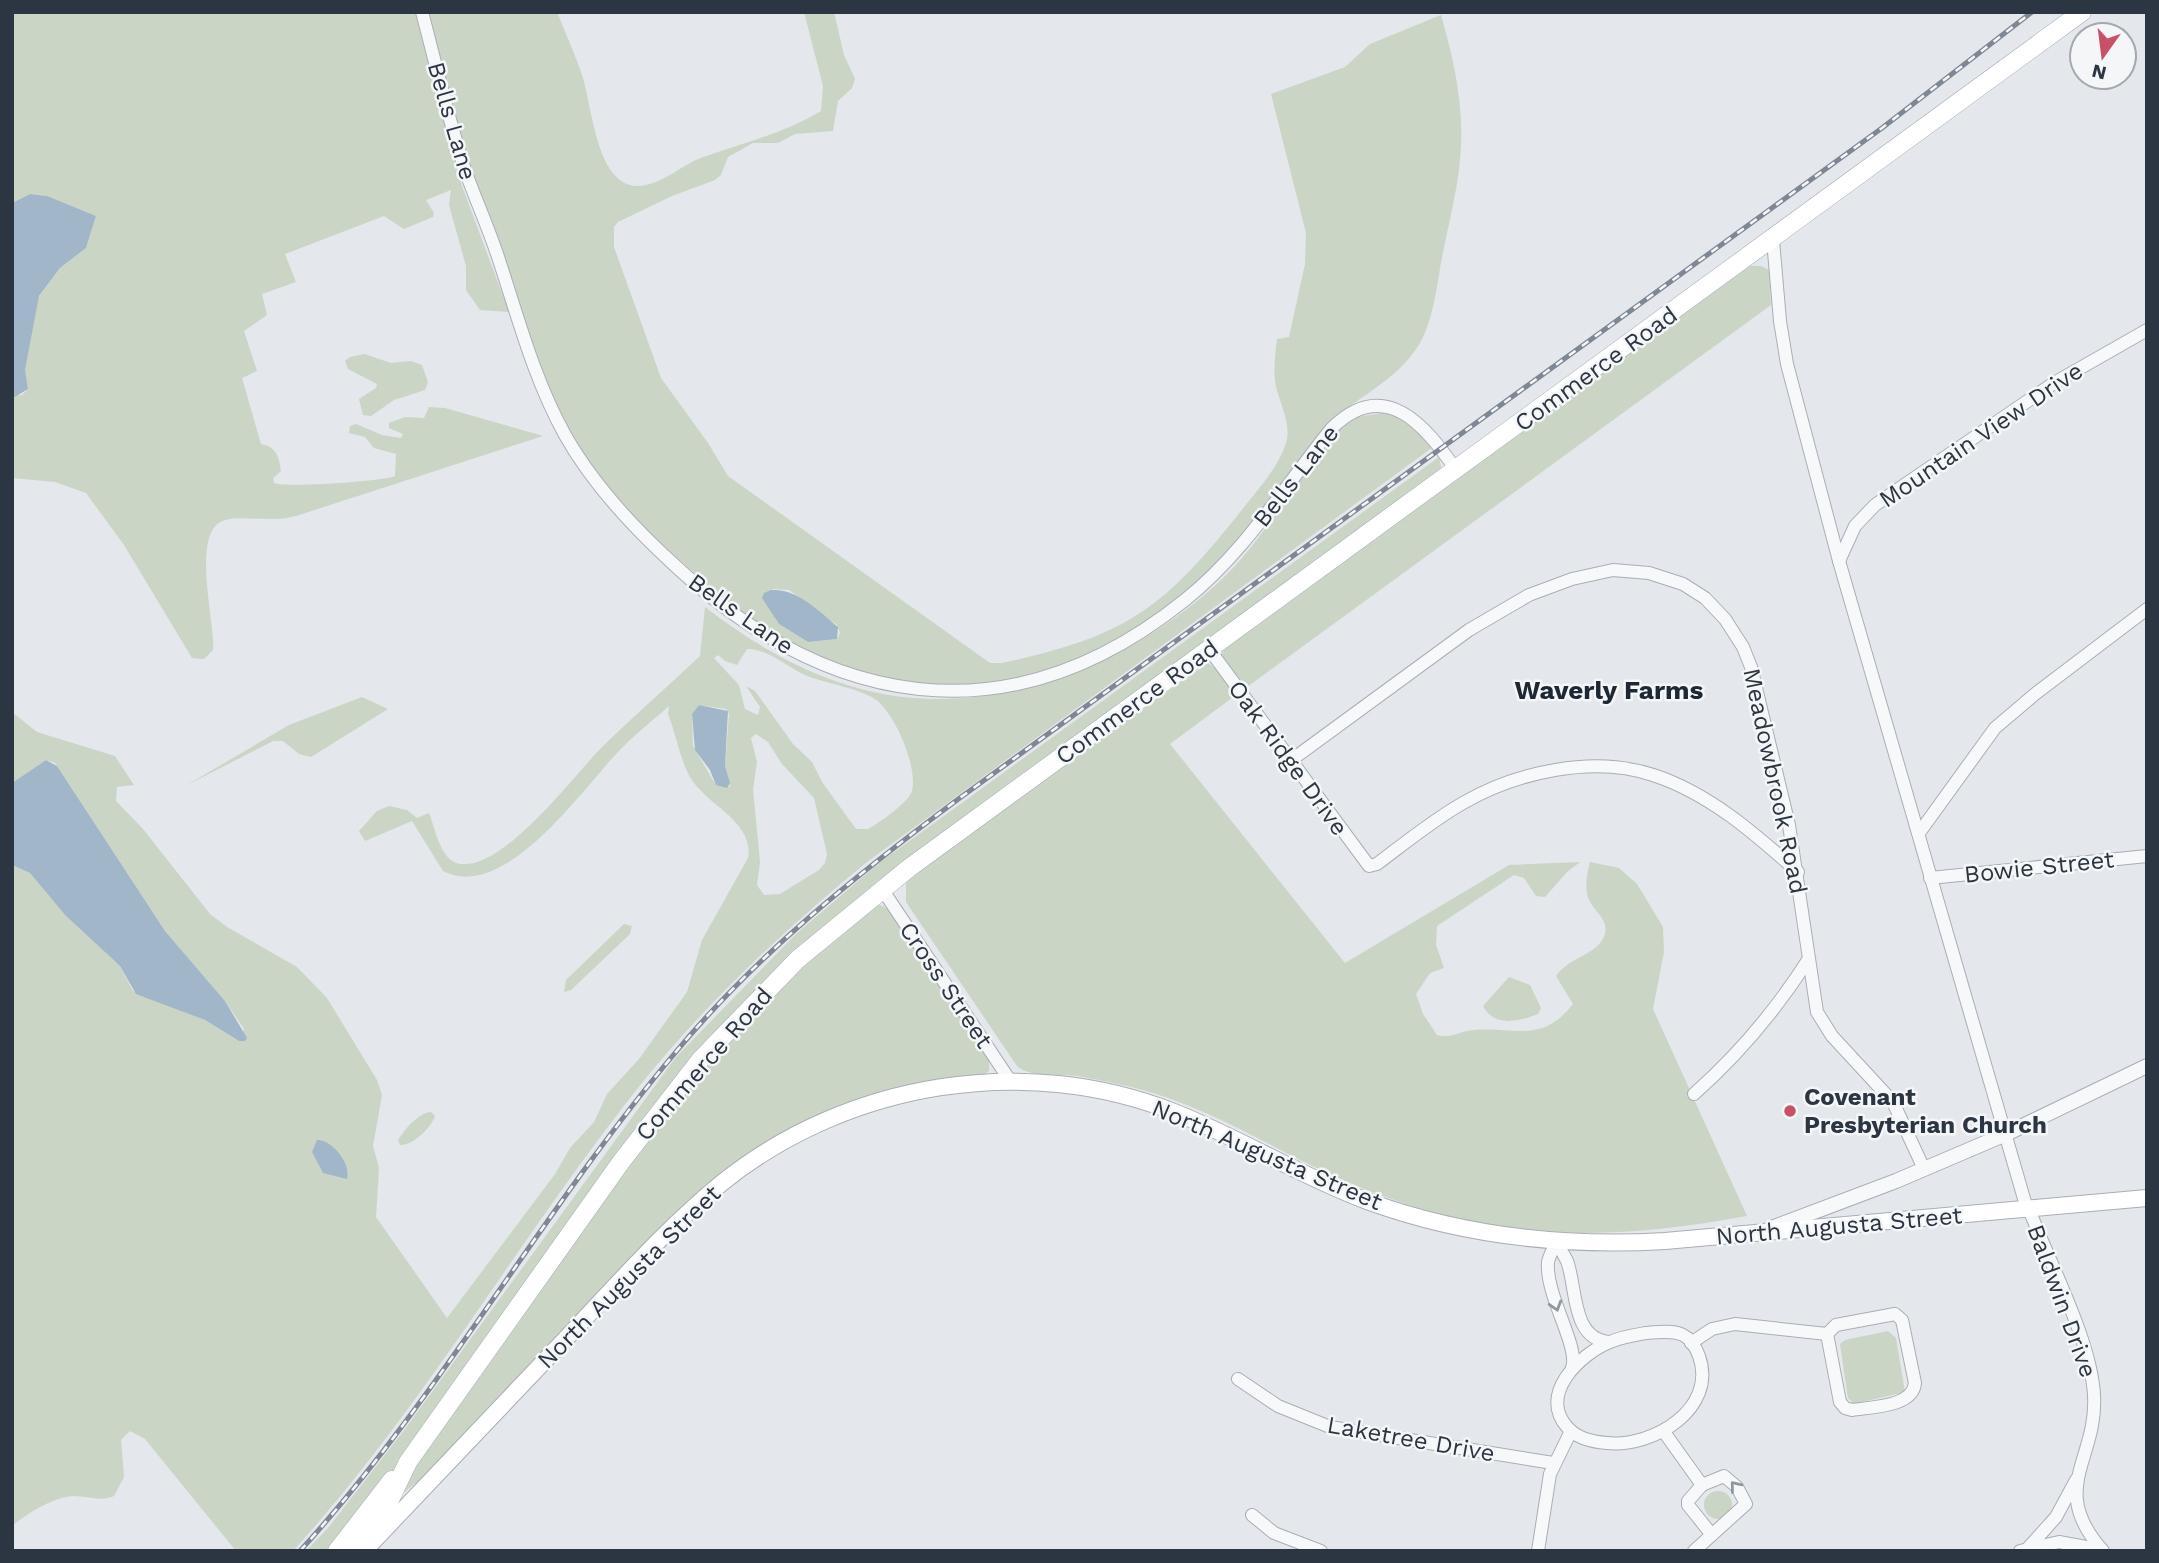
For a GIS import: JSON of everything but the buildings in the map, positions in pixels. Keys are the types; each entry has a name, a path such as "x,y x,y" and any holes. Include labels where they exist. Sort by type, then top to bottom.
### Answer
{"main road":[{"name":"Commerce Road","path":"351,1551 384,1513 408,1462 613,1173 701,1059 786,970 882,888 2082,12"},
{"name":"North Augusta Street","path":"364,1551 673,1227 747,1165 812,1127 878,1101 939,1087 1011,1082 1077,1086 1135,1099 1175,1112 1366,1200 1449,1225 1527,1240 1628,1243 2147,1198"},
{"path":"337,1551 408,1462"},
{"name":"North Augusta Street","path":"384,1513 442,1467"}],"street":[{"name":"Bells Lane","path":"422,12 467,176 542,385 574,450 614,503 683,573 760,634 815,663 888,686 956,690 1031,679 1105,651 1160,619 1206,582 1250,535 1332,428 1346,416 1364,408 1387,407 1404,411 1427,429 1456,470"},
{"path":"1773,240 1780,321 1787,364 1839,561 2028,1209"},
{"name":"Mountain View Drive","path":"1839,561 1860,518 1875,505 2054,383 2147,330"},
{"name":"Meadowbrook Road","path":"1290,761 1469,629 1518,600 1592,573 1624,570 1649,573 1684,584 1705,598 1726,619 1743,647 1779,783 1798,873 1814,1002 1819,1017 1832,1036 1893,1102 1924,1169"},
{"path":"1919,833 1990,733 2035,694 2147,609"},
{"name":"Oak Ridge Drive","path":"1209,649 1369,866 1377,864 1444,815 1488,790 1541,773 1598,768 1641,772 1667,780 1740,822 1798,873"},
{"name":"Bowie Street","path":"1930,878 2147,856"},
{"name":"Cross Street","path":"882,888 1011,1082"},
{"path":"1694,1094 1747,1042 1785,996 1808,960"},
{"path":"1761,1233 1924,1169 2147,1066"},
{"name":"Baldwin Drive","path":"2028,1209 2075,1324 2091,1374 2094,1410 2076,1480 2081,1521 2102,1550"},
{"path":"1556,1242 1568,1263 1572,1289 1586,1329 1590,1335 1609,1342"},
{"path":"1556,1242 1548,1261 1551,1291 1574,1353 1572,1369"},
{"path":"1895,1314 1902,1320 1915,1383 1913,1392 1904,1400 1859,1409 1844,1408 1839,1402 1827,1334 1836,1325 1895,1314"},
{"path":"1691,1343 1712,1329 1740,1323 1827,1334"},
{"path":"1663,1332 1681,1335 1691,1343 1702,1368 1699,1390 1689,1409 1664,1432 1636,1442 1613,1444 1590,1440 1571,1431 1560,1416 1558,1402 1562,1384 1572,1369 1591,1352 1609,1342 1639,1334 1663,1332"},
{"name":"Laketree Drive","path":"1238,1379 1278,1406 1330,1427 1553,1463"},
{"path":"1538,1551 1543,1504 1553,1463 1571,1431"},
{"path":"1664,1432 1702,1485"},
{"path":"1694,1551 1712,1535 1746,1502 1727,1476 1722,1475 1702,1485 1691,1495 1688,1505 1712,1535"},
{"path":"2025,1549 2056,1517 2076,1480"},
{"path":"1252,1515 1274,1533 1321,1551"},
{"path":"2025,1549 2067,1542 2102,1550"}],"green space":[{"path":"12,12 415,12 462,186 509,312 480,310 466,290 466,266 449,205 451,190 426,200 434,213 433,217 404,229 384,216 285,254 296,282 262,294 267,315 244,331 257,371 242,378 261,444 270,447 278,457 281,471 273,478 274,483 314,484 395,476 396,454 374,448 365,437 349,433 350,426 356,424 382,435 401,438 403,434 389,428 389,423 405,417 424,418 429,407 445,408 543,436 296,516 225,520 214,527 208,541 206,559 213,650 204,659 192,658 124,545 86,493 55,482 12,478 12,396 22,395 28,389 24,370 38,298 60,268 86,248 96,216 42,195 30,194 12,203"},
{"path":"429,12 557,12 581,72 597,140 604,157 612,172 623,182 637,186 655,182 697,159 780,131 821,111 823,86 804,12 834,12 844,55 855,79 852,88 838,101 833,131 795,134 778,143 753,143 728,157 721,175 715,180 672,196 618,222 614,227 614,247 661,378 708,443 728,476 990,663 1002,663 1081,642 1139,614 1188,572 1268,476 1280,458 1288,433 1276,387 1275,357 1277,339 1289,337 1305,264 1306,233 1271,94 1345,67 1370,44 1441,15 1456,79 1461,144 1456,189 1429,321 1420,343 1403,365 1328,425 1227,554 1192,588 1134,631 1074,661 1013,679 951,685 888,678 827,660 767,629 710,586 655,538 620,502 576,444 556,407 511,290 464,150","holes":["773,589 789,590 837,625 840,633 837,639 808,642 779,624 763,598"]},
{"path":"1750,266 1761,266 1769,270 1771,305 1243,690 1220,657 1224,648"},
{"path":"364,354 391,363 411,361 422,365 428,382 425,390 394,400 371,416 363,415 359,399 376,388 377,384 348,369 345,361"},
{"path":"1382,413 1406,419 1433,447 867,862 748,967 693,1023 641,1084 554,1201 386,1439 293,1551 236,1551 145,1439 130,1431 121,1440 124,1477 114,1496 99,1499 74,1496 58,1499 33,1511 12,1526 12,865 30,873 65,915 120,966 133,991 205,1020 239,1041 244,1029 225,1001 165,931 55,763 46,760 12,783 12,712 37,732 115,756 134,785 117,787 116,801 143,829 210,914 227,927 297,967 327,998 377,1080 382,1095 373,1146 379,1168 376,1217 447,1318 555,1174 570,1148 594,1122 607,1094 639,1059 687,992 702,940 748,858 748,845 737,824 697,787 690,777 668,714 669,706 623,747 539,838 515,858 491,871 467,877 443,871 412,821 365,841 359,831 377,811 389,806 407,810 417,818 429,813 442,848 450,860 456,863 474,863 493,855 535,820 602,747 700,656 705,607 785,659 838,682 888,695 940,699 991,695 1041,684 1090,666 1136,643 1180,614 1219,582 1252,546 1325,446 1341,428 1357,417","holes":["747,649 769,655 805,675 869,695 883,706 897,728 912,768 912,791 906,800 868,829 856,829 822,782 812,762 793,744 755,691 746,686 760,707 758,715 745,709 739,685 714,658 718,655 737,665","699,705 726,709 729,714 725,766 730,787 714,782 693,746 692,714","756,734 768,742 782,764 814,798 827,854 825,863 819,870 780,894 764,895 757,885 760,862 753,789 757,762 751,738"]},
{"path":"1439,457 1439,475 755,995 373,1497 329,1551 306,1551 328,1528 405,1429 676,1057 796,934 879,863"},
{"path":"1208,663 1236,695 1170,744 1345,963 1509,865 1580,862 1567,872 1545,897 1536,896 1524,878 1514,875 1437,926 1436,945 1444,968 1430,973 1416,994 1423,1014 1437,1035 1447,1036 1474,1030 1527,1031 1550,1025 1562,1016 1573,1004 1556,976 1567,965 1599,944 1605,933 1604,922 1587,895 1586,881 1590,862 1619,868 1637,884 1663,927 1664,952 1653,1009 1747,1216 1639,1231 1589,1233 1491,1225 1391,1199 1338,1178 1180,1102 1127,1086 1078,1076 1046,1075 1017,1066 906,902 906,882 1026,792"},
{"path":"362,697 388,709 311,757 299,754 283,741 273,741 187,785 289,725"},
{"path":"880,905 888,909 989,1060 989,1071 982,1076 925,1084 762,1148 426,1475 397,1498 410,1472 598,1205 699,1073 787,980 872,907"},
{"path":"624,924 632,926 630,934 571,990 564,992 566,980"},
{"path":"1509,977 1530,985 1541,1008 1538,1014 1508,1021 1494,1018 1488,1013 1483,1006"},
{"path":"431,1112 435,1116 425,1131 410,1143 400,1145 398,1140 408,1127 421,1115"},
{"path":"1888,1331 1896,1338 1905,1392 1854,1404 1848,1398 1840,1344 1845,1340"},
{"path":"1718,1491 1728,1495 1732,1505 1728,1515 1718,1519 1708,1515 1704,1505 1708,1495"}],"water":[{"path":"30,194 47,196 96,216 86,248 60,268 39,296 25,370 28,389 15,397 12,396 12,203"},
{"path":"771,590 790,593 815,608 838,627 837,639 808,642 779,624 762,598 764,593"},
{"path":"699,705 728,711 725,766 730,783 727,788 716,785 710,770 695,750 692,714"},
{"path":"46,760 57,766 165,931 225,1001 247,1038 245,1041 239,1041 205,1020 136,994 120,966 65,915 30,873 12,865 12,783"},
{"path":"317,1140 329,1144 340,1154 348,1173 347,1179 323,1173 312,1152"}],"railway":[{"path":"300,1551 399,1431 626,1114 706,1017 773,949 845,887 957,800 1882,128 2032,12"}],"place":[{"name":"Covenant Presbyterian Church","path":"1790,1111"}],"district":[{"name":"Waverly Farms","path":"1609,690"}]}
